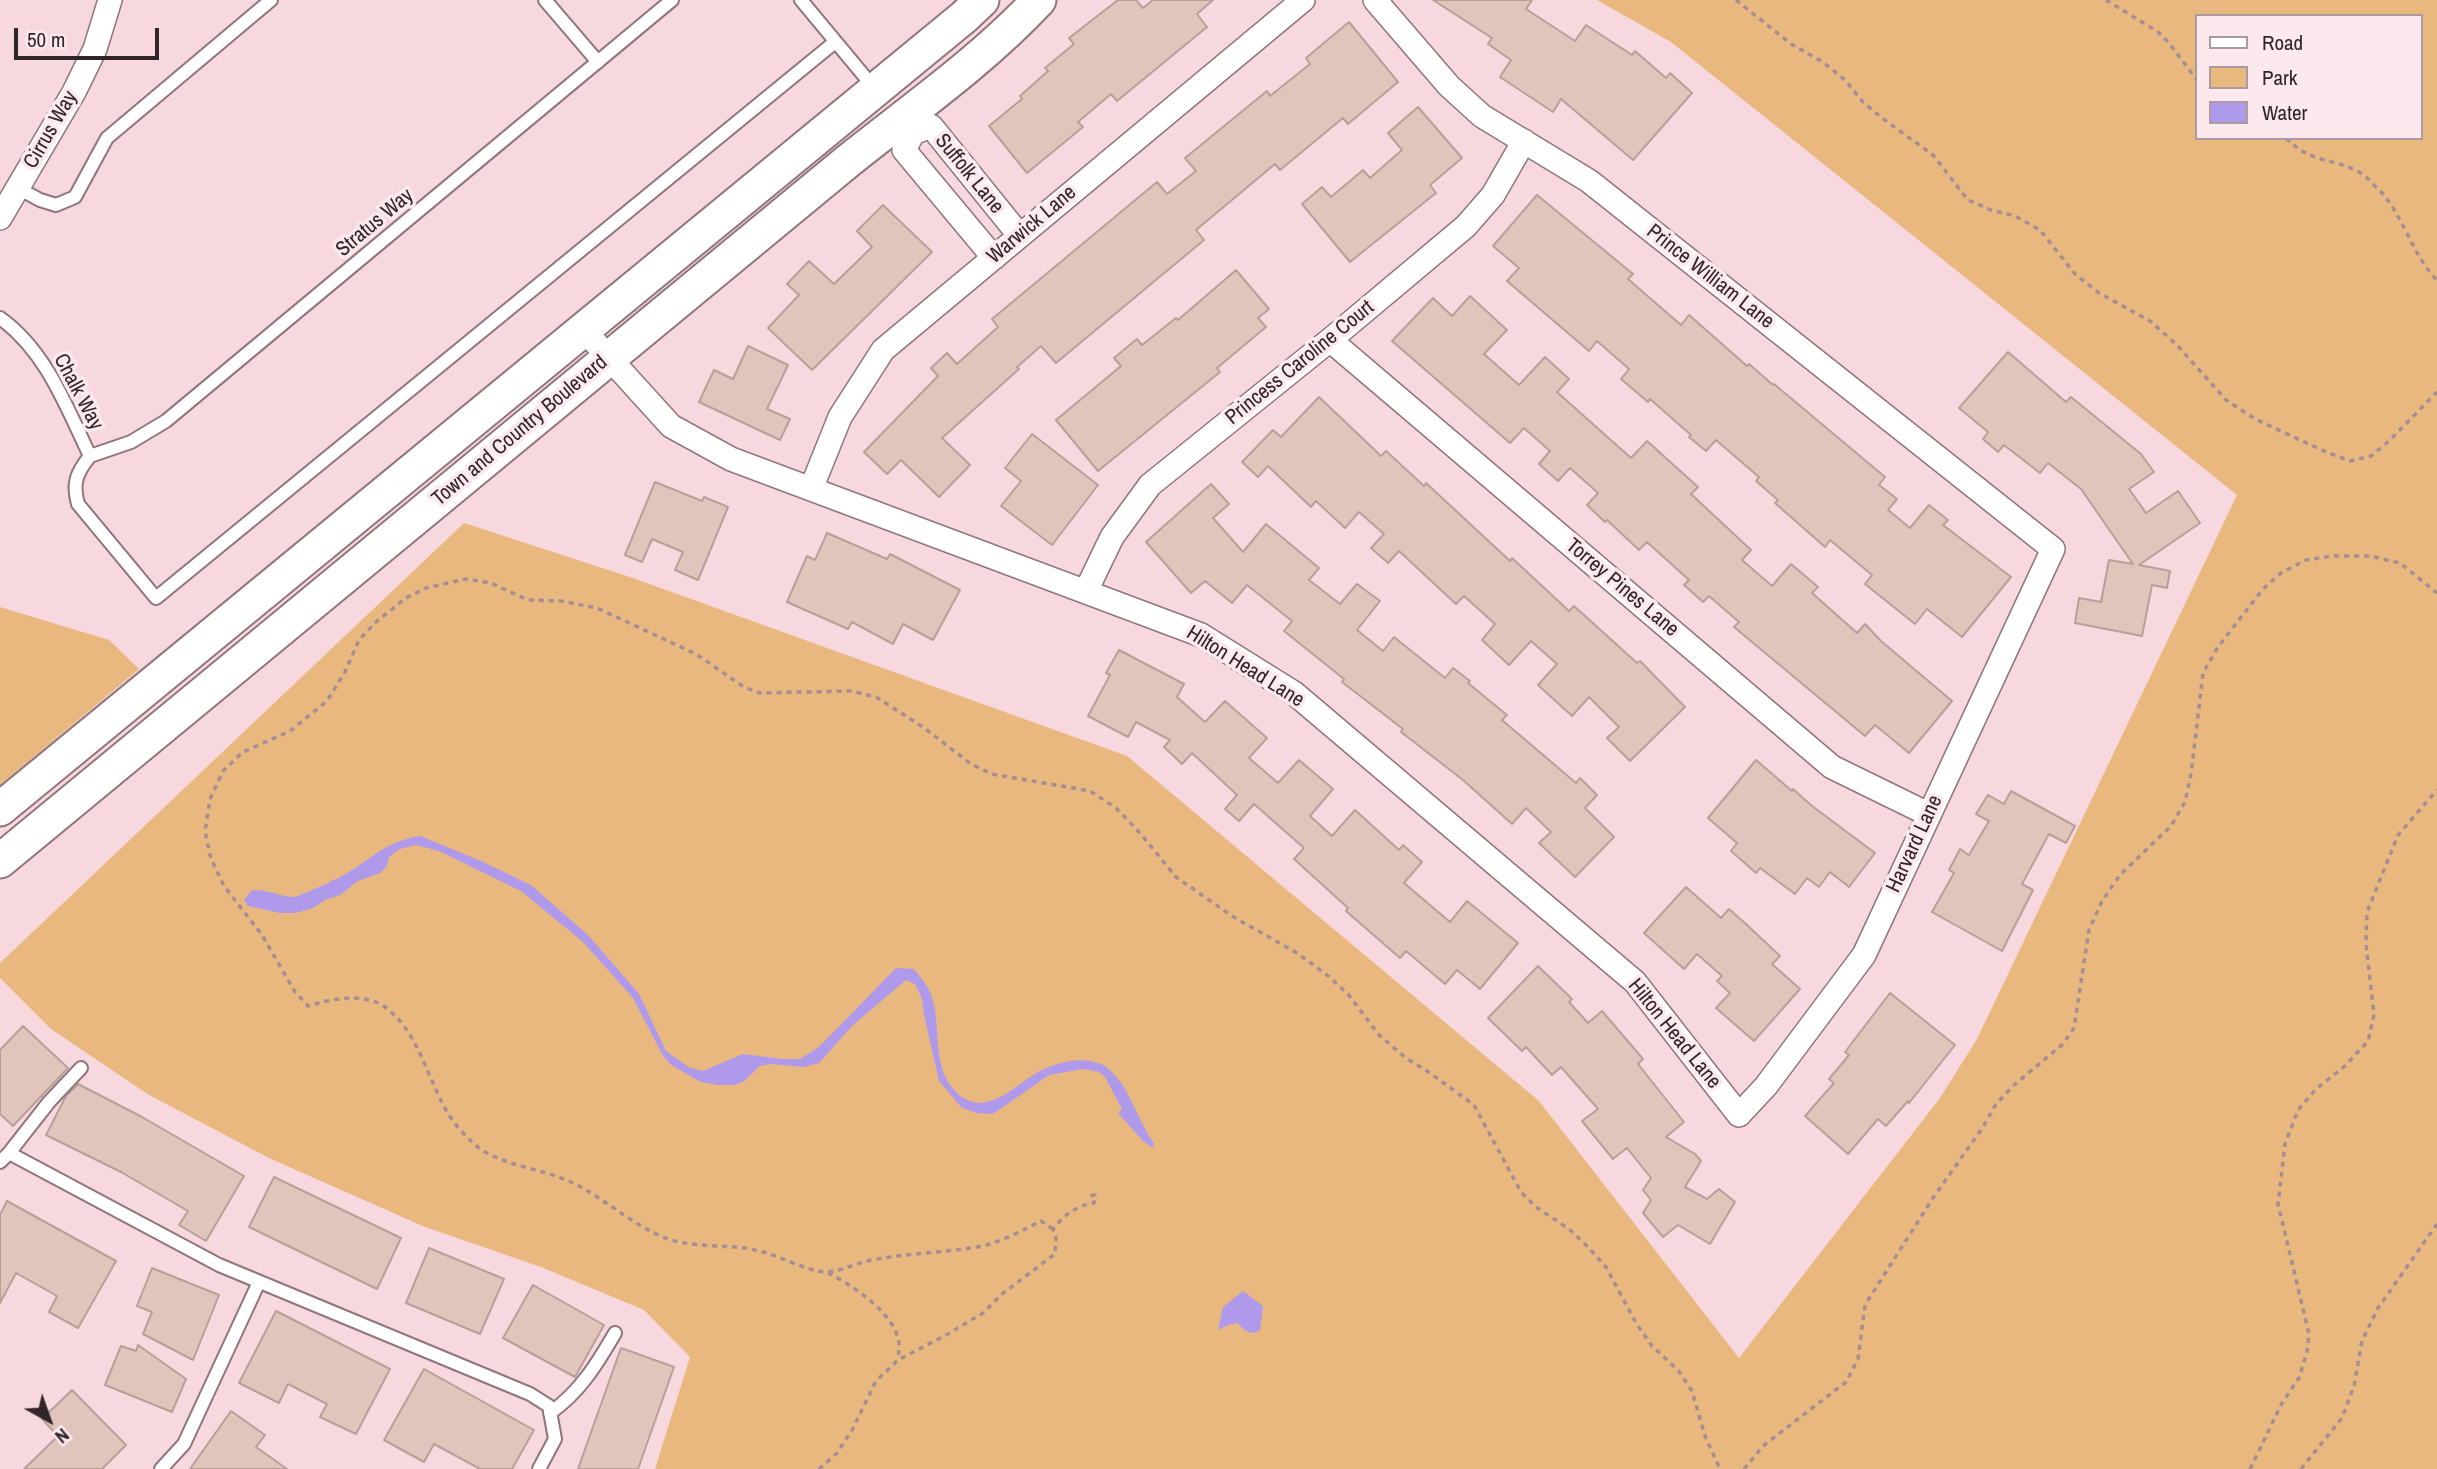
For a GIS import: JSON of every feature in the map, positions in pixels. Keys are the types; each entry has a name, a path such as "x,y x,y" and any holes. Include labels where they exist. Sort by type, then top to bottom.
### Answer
{"main road":[{"name":"Town and Country Boulevard","path":"0,809 982,0"},
{"name":"Town and Country Boulevard","path":"0,860 608,358 907,126 938,90 1009,31 1039,0"},
{"path":"912,59 938,90"}],"street":[{"name":"Cirrus Way","path":"0,218 96,50 110,0"},
{"name":"Warwick Lane","path":"811,489 840,416 883,350 1303,0"},
{"name":"Prince William Lane","path":"1375,0 1449,86 1482,116 1589,181 2053,549"},
{"name":"Suffolk Lane","path":"994,258 904,150 907,126 931,126 1020,236"},
{"name":"Princess Caroline Court","path":"1086,591 1112,537 1150,485 1466,226 1493,195 1524,141"},
{"name":"Hilton Head Lane","path":"583,329 671,426 731,459 1201,635 1294,693 1635,982 1739,1115"},
{"name":"Torrey Pines Lane","path":"1330,340 1832,766 1928,814"},
{"name":"Harvard Lane","path":"1739,1115 1766,1086 1864,954 2053,549"}],"lane":[{"path":"18,188 56,205 75,197 107,138 271,0"},
{"path":"545,0 598,62"},
{"name":"Stratus Way","path":"90,456 131,442 166,421 673,0"},
{"path":"801,0 875,89"},
{"path":"90,456 77,473 74,490 78,504 156,598 835,42"},
{"name":"Chalk Way","path":"0,318 18,331 46,367 90,456"},
{"path":"81,1068 49,1102 5,1157 219,1265 530,1394 549,1406 555,1439 539,1469"},
{"path":"161,1469 184,1444 259,1282"},
{"path":"550,1413 568,1401 592,1372 615,1333"}],"path":[{"path":"1736,0 1791,44 1823,62 1845,80 1872,110 1933,155 1968,200 2015,216 2040,230 2075,274 2099,293 2150,321 2226,400 2255,419 2350,461 2371,456 2437,392"},
{"path":"2106,0 2158,32 2196,79"},
{"path":"2289,140 2312,157 2359,172 2378,188 2395,211 2420,260 2437,280"},
{"path":"1744,1469 1763,1446 1846,1382 1858,1359 1865,1306 1880,1279 1996,1104 2014,1085 2063,1044 2074,1028 2083,961 2093,921 2102,901 2120,875 2171,826 2185,802 2203,673 2218,647 2263,589 2281,573 2306,560 2358,556 2400,563 2437,593"},
{"path":"898,1360 899,1340 884,1313 854,1286 826,1272 757,1250 698,1245 670,1239 643,1226 586,1189 552,1173 490,1155 474,1144 450,1117 421,1056 394,1015 382,1004 342,998 308,1006 295,992 262,935 224,886 211,859 205,831 210,799 223,771 243,752 290,731 327,701 345,672 359,640 406,598 426,588 467,579 491,583 528,600 561,601 597,608 696,654 744,687 760,693 851,691 876,697 923,727 971,764 992,774 1090,791 1116,808 1140,832 1176,877 1232,916 1297,953 1327,975 1348,994 1379,1035 1406,1058 1474,1105 1521,1192 1588,1247 1606,1268 1652,1346 1678,1370 1692,1391 1705,1436 1720,1469"},
{"path":"2250,1469 2283,1403 2299,1378 2309,1334 2278,1204 2285,1144 2298,1110 2316,1089 2345,1066 2368,1041 2374,1015 2365,944 2367,912 2398,835 2437,790"},
{"path":"1053,1229 1060,1220 1083,1205 1094,1203 1095,1195 1087,1196"},
{"path":"819,1469 837,1453 852,1430 876,1381 898,1360 983,1313 1002,1294 1055,1254 1056,1238 1053,1229 1041,1221 1009,1237 979,1246 911,1253 826,1272"},
{"path":"2301,1469 2342,1418 2354,1386 2362,1341 2378,1308 2437,1224"}],"green space":[{"path":"1597,0 2437,0 2437,1469 655,1469 690,1357 644,1310 541,1267 425,1227 269,1158 149,1095 51,1029 0,978 0,963 464,523 630,577 1127,756 1539,1101 1739,1358 1940,1098 1977,1039 2237,495 1671,42"},
{"path":"0,607 109,640 139,669 0,785"}],"water":[{"path":"420,836 531,885 589,936 639,994 666,1051 690,1068 703,1071 743,1054 800,1059 819,1047 896,968 914,969 932,996 943,1072 956,1092 966,1100 976,1103 997,1099 1041,1070 1070,1061 1091,1061 1106,1067 1121,1083 1154,1143 1153,1148 1143,1141 1118,1113 1122,1109 1105,1077 1099,1072 1083,1069 1049,1075 993,1114 962,1108 939,1081 922,999 915,984 906,980 852,1026 819,1063 804,1067 772,1064 760,1066 743,1082 735,1085 701,1082 671,1065 662,1054 633,998 583,942 521,891 439,851 416,845 400,849 389,857 387,866 380,873 358,881 340,895 313,908 296,913 280,913 248,906 244,900 252,890 295,897 347,873 395,843"},
{"path":"1243,1291 1263,1306 1260,1330 1250,1333 1237,1323 1218,1330 1223,1307"}],"building":[{"path":"1118,0 1136,0 1143,8 1153,0 1213,0 1197,14 1207,27 1117,101 1111,94 1078,122 1083,127 1027,173 989,126 1022,99 1020,96 1048,71 1045,68 1074,44 1069,38"},
{"path":"1433,0 1532,0 1526,9 1575,41 1586,25 1632,55 1635,51 1666,78 1670,73 1692,93 1633,160 1561,99 1553,112 1500,77 1511,60 1488,44 1492,38"},
{"path":"1349,22 1398,82 1348,124 1343,118 1280,170 1275,164 1196,230 1204,240 1056,363 1041,346 1017,367 1019,369 942,438 970,465 939,497 901,460 887,474 864,452 938,376 931,368 947,353 957,364 998,327 992,319 1157,182 1167,194 1196,171 1185,158 1267,91 1270,96 1310,64 1306,58"},
{"path":"1418,107 1462,158 1430,185 1436,193 1350,262 1302,204 1322,187 1331,197 1363,170 1370,178 1402,150 1388,133"},
{"path":"1537,195 1633,274 1628,279 1681,325 1689,315 1747,366 1749,364 1774,384 1885,477 1879,485 1897,499 1888,510 1910,528 1929,505 1948,520 1943,525 2011,577 1962,637 1927,609 1915,624 1865,584 1872,575 1830,540 1825,547 1775,503 1778,500 1756,481 1759,477 1716,440 1706,451 1650,399 1648,402 1621,379 1629,369 1597,341 1589,351 1507,281 1519,268 1493,246"},
{"path":"883,205 932,252 812,370 768,328 799,295 787,284 809,261 834,284 872,247 857,231"},
{"path":"1236,270 1269,309 1258,318 1266,327 1217,368 1220,372 1098,471 1056,420 1121,366 1114,358 1137,339 1142,345 1176,318 1178,320"},
{"path":"1470,296 1507,330 1484,354 1519,385 1545,357 1569,379 1557,392 1631,458 1647,441 1698,487 1691,494 1751,550 1742,560 1772,586 1791,564 1818,587 1812,593 1857,633 1865,624 1881,641 1952,701 1909,753 1875,725 1865,736 1734,627 1739,622 1709,596 1703,602 1684,585 1689,580 1647,542 1639,550 1607,520 1605,522 1587,505 1598,493 1570,468 1558,481 1539,464 1550,451 1524,428 1510,443 1392,341 1433,298 1452,316"},
{"path":"748,346 788,365 767,409 790,419 780,440 699,402 714,370 733,379"},
{"path":"2008,352 2066,402 2071,397 2141,454 2154,472 2129,489 2146,513 2178,491 2200,523 2139,565 2170,571 2167,588 2152,585 2142,636 2075,623 2079,598 2101,602 2109,560 2133,564 2081,489 2048,463 2040,473 2004,445 1998,452 1983,439 1988,432 1959,408"},
{"path":"1319,397 1381,456 1386,451 1424,486 1426,483 1569,611 1574,606 1637,663 1640,661 1685,707 1630,761 1607,738 1619,727 1589,697 1572,716 1538,685 1557,664 1531,641 1509,665 1482,640 1495,624 1464,596 1456,604 1399,551 1388,563 1371,548 1384,534 1359,512 1345,528 1316,501 1311,507 1268,466 1258,477 1242,462 1273,430 1281,437"},
{"path":"1032,434 1098,485 1052,545 1001,506 1021,481 1005,468"},
{"path":"655,482 702,501 704,497 728,507 698,580 675,570 683,552 652,539 642,562 625,555"},
{"path":"1211,484 1229,504 1213,518 1243,552 1266,524 1319,568 1309,580 1340,604 1357,584 1380,601 1357,630 1383,651 1394,637 1445,678 1453,668 1470,681 1468,683 1507,715 1502,720 1576,783 1580,778 1597,795 1585,808 1614,837 1575,877 1539,843 1551,832 1526,808 1512,824 1463,780 1401,732 1403,729 1342,682 1344,679 1284,631 1292,621 1247,585 1232,603 1205,581 1191,593 1146,542"},
{"path":"827,533 887,559 890,554 960,590 933,640 903,624 893,644 852,622 848,629 787,602 807,556 815,560"},
{"path":"1119,650 1184,684 1177,697 1205,722 1225,701 1267,738 1249,758 1278,783 1299,760 1333,789 1310,816 1332,836 1355,810 1399,850 1403,845 1422,862 1404,883 1450,922 1467,901 1518,943 1480,989 1457,970 1445,984 1406,951 1400,958 1346,911 1348,908 1294,859 1304,848 1254,804 1239,821 1225,809 1237,795 1192,753 1182,764 1164,747 1170,740 1136,722 1128,737 1088,716 1110,675 1106,673"},
{"path":"1756,760 1792,791 1793,789 1875,853 1849,887 1830,872 1819,887 1807,878 1795,894 1760,868 1756,873 1731,851 1737,843 1708,818"},
{"path":"2011,791 2075,826 2066,843 2049,834 2022,884 2033,890 2002,951 1932,912 1954,873 1949,870 1960,849 1969,855 1989,821 1976,814 1988,795 2004,804"},
{"path":"1686,887 1721,918 1729,909 1746,924 1780,956 1772,964 1800,989 1754,1041 1716,1008 1730,993 1717,981 1722,976 1697,954 1684,969 1644,933"},
{"path":"1538,966 1572,999 1569,1002 1588,1023 1602,1011 1643,1059 1638,1064 1684,1122 1666,1137 1695,1154 1701,1161 1685,1187 1707,1199 1719,1189 1735,1202 1710,1244 1678,1225 1663,1237 1643,1213 1651,1200 1643,1190 1651,1178 1627,1148 1613,1159 1582,1121 1598,1109 1561,1067 1552,1075 1526,1047 1522,1051 1488,1018"},
{"path":"1890,993 1955,1045 1909,1103 1908,1101 1886,1126 1878,1119 1848,1154 1805,1116 1834,1083 1829,1079 1849,1055 1845,1052"},
{"path":"23,1026 68,1068 13,1126 0,1114 0,1050"},
{"path":"78,1084 142,1117 244,1176 206,1241 179,1225 188,1211 121,1172 46,1135 66,1096"},
{"path":"274,1177 401,1238 377,1289 249,1227"},
{"path":"7,1201 116,1261 78,1328 49,1312 57,1296 16,1273 0,1303 0,1215"},
{"path":"429,1248 504,1279 480,1334 406,1303"},
{"path":"152,1268 219,1295 193,1360 143,1334 152,1312 137,1306"},
{"path":"533,1285 604,1325 575,1377 503,1338"},
{"path":"276,1311 390,1369 356,1434 320,1417 327,1404 288,1384 279,1403 239,1383"},
{"path":"138,1345 186,1379 172,1412 105,1385 121,1346 136,1351"},
{"path":"621,1348 674,1367 638,1469 578,1469"},
{"path":"424,1369 534,1430 512,1469 480,1469 434,1444 424,1462 384,1440"},
{"path":"72,1390 126,1445 102,1469 24,1469 58,1436 42,1419"},
{"path":"231,1411 265,1435 256,1447 287,1469 190,1469"}]}
